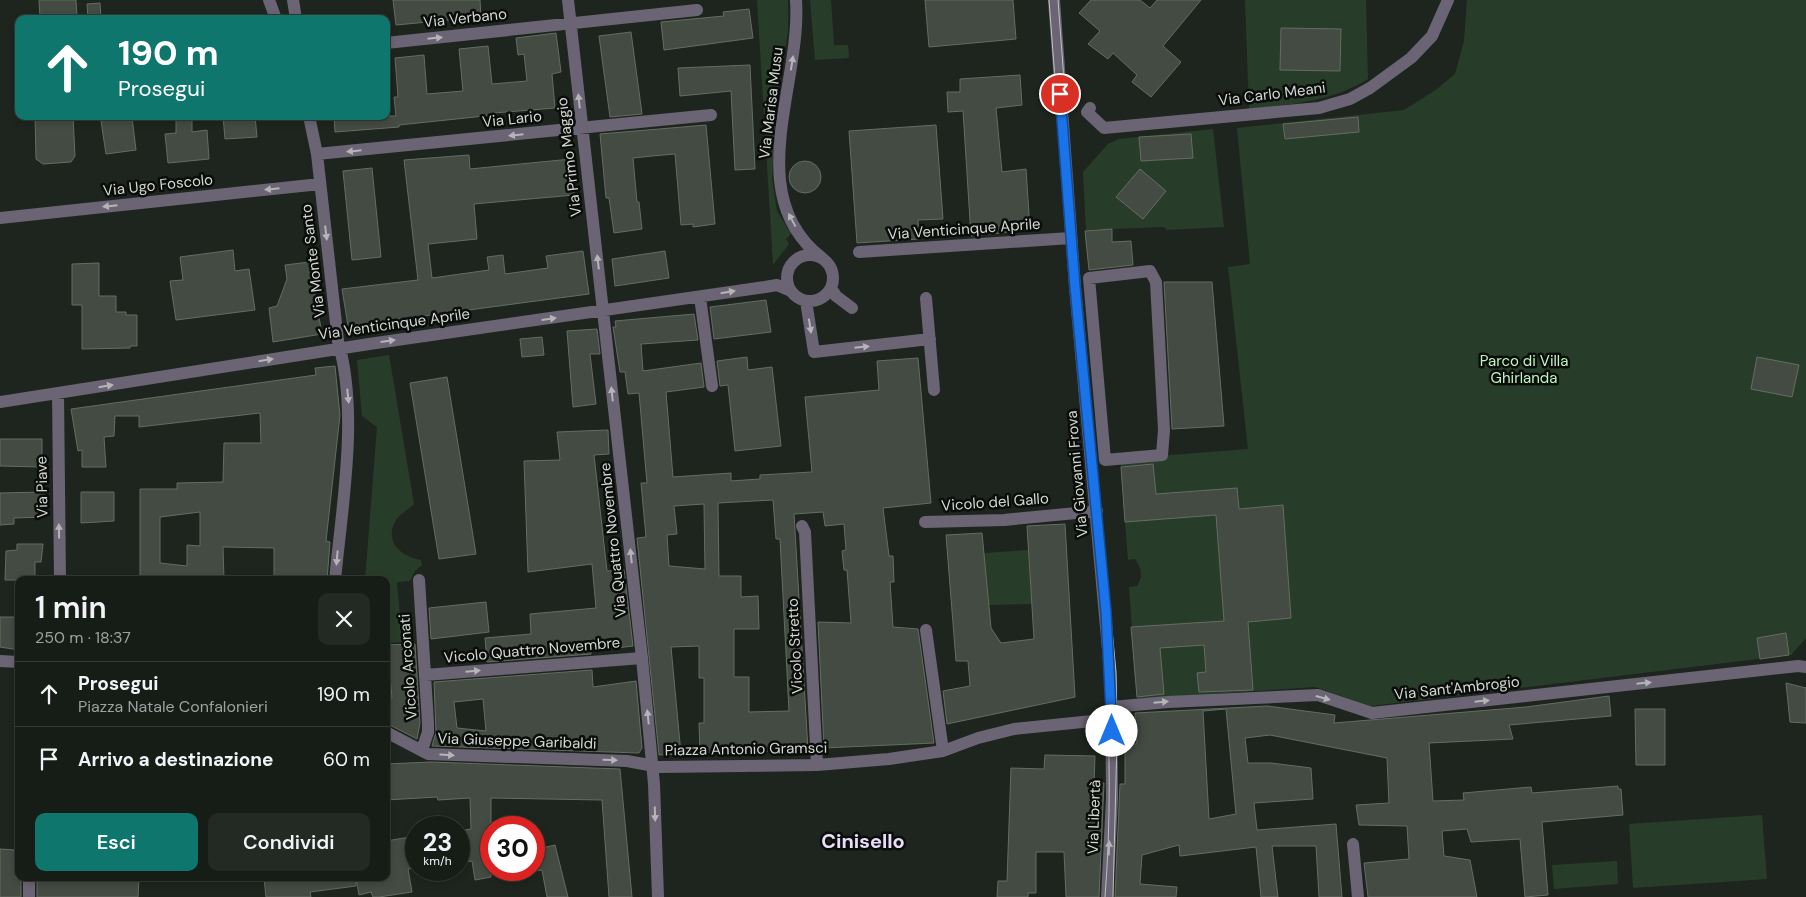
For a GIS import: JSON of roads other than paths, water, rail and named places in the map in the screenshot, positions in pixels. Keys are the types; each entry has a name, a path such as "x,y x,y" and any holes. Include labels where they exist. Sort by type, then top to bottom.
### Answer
{"street":[{"path":"270,0 275,15"},
{"path":"293,0 295,15"},
{"name":"Via Primo Maggio","path":"568,0 604,311"},
{"name":"Via Marisa Musu","path":"796,0 795,44 780,140 778,176 783,201 793,222 802,238 822,258"},
{"name":"Via Giovanni Frova","path":"1054,0 1071,238 1097,512 1112,713"},
{"name":"Via Carlo Meani","path":"1090,108 1086,112 1104,128 1319,108 1350,99 1370,88 1423,46 1439,22 1448,0"},
{"name":"Via Verbano","path":"390,43 697,10"},
{"name":"Via Lario","path":"317,154 711,115"},
{"name":"Via Monte Santo","path":"310,120 317,154 349,412 335,576"},
{"name":"Via Ugo Foscolo","path":"0,218 320,184"},
{"name":"Via Venticinque Aprile","path":"859,252 1071,238"},
{"path":"832,288 820,299 806,300 797,297 791,291 787,276 794,262 808,255 822,258 831,266 833,272 832,288 836,296 852,308"},
{"path":"1150,271 1156,282 1164,430 1162,456 1105,460 1089,278 1150,271"},
{"name":"Via Venticinque Aprile","path":"0,402 340,348 777,285 791,291"},
{"path":"700,296 712,386"},
{"path":"926,298 934,390"},
{"path":"806,300 814,352 930,339"},
{"name":"Via Quattro Novembre","path":"604,311 642,658 651,766"},
{"name":"Via Piave","path":"58,393 60,576"},
{"name":"Vicolo del Gallo","path":"925,522 1004,520 1097,512"},
{"name":"Vicolo Stretto","path":"802,526 805,532 817,765"},
{"name":"Vicolo Arconati","path":"419,580 428,732 422,750"},
{"path":"926,630 942,752"},
{"name":"Vicolo Quattro Novembre","path":"425,676 642,658"},
{"path":"0,661 15,662"},
{"name":"Via Sant'Ambrogio","path":"942,752 978,738 1014,729 1168,702 1318,695 1372,713 1798,666 1806,668"},
{"name":"Via Libertà","path":"1107,897 1112,713"},
{"name":"Via Giuseppe Garibaldi","path":"390,734 428,754 627,761 651,766"},
{"name":"Piazza Antonio Gramsci","path":"658,897 654,784 651,766 817,765 942,752"},
{"path":"1353,844 1358,897"},
{"path":"29,881 29,897"}],"tram line":[{"path":"1049,0 1106,674 1109,785 1105,897"},
{"path":"1058,0 1078,268 1116,672 1117,740 1113,897"}],"district":[{"name":"Cinisello","path":"863,841"}],"park label":[{"name":"Parco di Villa Ghirlanda","path":"1524,370"}]}
